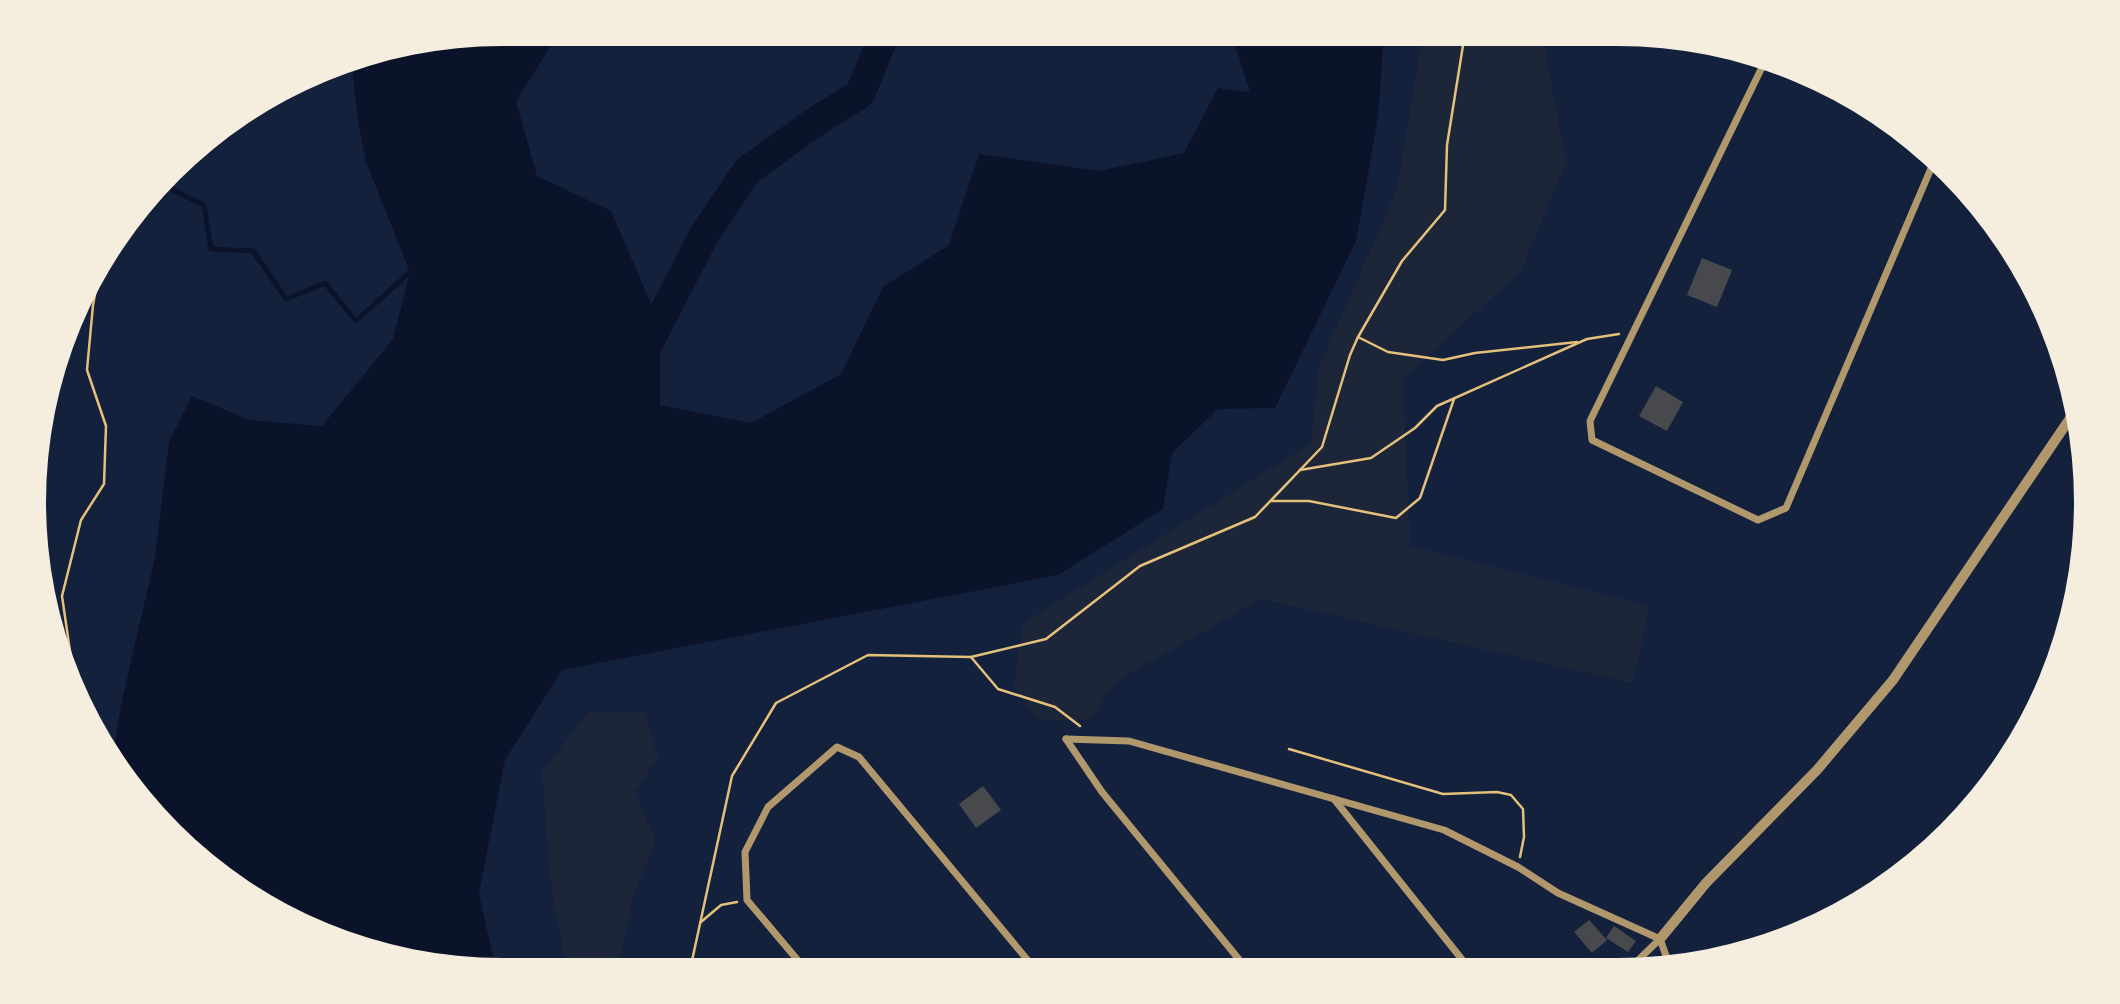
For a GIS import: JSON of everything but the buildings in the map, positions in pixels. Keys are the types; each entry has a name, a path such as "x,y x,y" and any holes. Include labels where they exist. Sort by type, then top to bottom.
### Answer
{"street":[{"path":"1762,69 1590,421 1592,440 1758,520 1786,508 1931,169"},
{"path":"1640,958 1660,939 1706,883 1817,770 1893,680 2068,422"},
{"path":"1238,958 1101,792 1066,739 1129,741 1444,830 1518,867 1558,893 1660,939 1667,956"},
{"path":"796,958 747,900 745,852 768,807 837,747 859,757 1026,958"},
{"path":"1334,799 1461,958"}],"path":[{"path":"693,958 732,776 776,703 868,654 971,657 1046,639 1140,566 1255,517 1322,447 1358,337 1402,261 1445,210 1447,145 1463,46"},
{"path":"69,647 62,596 81,520 104,484 106,426 87,370 94,297"},
{"path":"1300,470 1371,458 1415,428 1437,406 1587,338 1633,332"},
{"path":"1358,337 1388,352 1443,360 1581,342"},
{"path":"1269,501 1309,501 1396,518 1420,498 1454,399"},
{"path":"971,657 998,689 1055,707 1097,740"},
{"path":"1289,749 1443,793 1511,794 1524,809 1524,837 1518,867"},
{"path":"700,923 721,905 747,900"}],"shaded area":[{"path":"472,46 551,46 516,101 537,176 611,211 660,325 660,405 751,423 841,374 883,287 949,245 979,154 1099,171 1184,153 1218,88 1250,92 1235,46 1383,46 1378,118 1356,241 1275,408 1218,409 1172,453 1163,509 1058,575 562,670 505,760 479,893 493,958 442,955 384,943 327,924 274,897 224,864 179,825 140,780 115,743 155,557 169,442 192,396 249,420 322,426 393,339 410,272 366,162 352,71 384,61 442,49"},
{"path":"1421,46 1544,46 1566,162 1521,271 1403,379 1410,546 1650,606 1632,683 1261,599 1115,682 1090,720 1039,721 1014,686 1023,623 1311,443 1319,367 1397,190"},
{"path":"589,711 644,712 658,757 635,791 656,842 634,892 620,958 567,958 563,952 550,878 542,772"}],"waterway":[{"path":"640,359 704,235 747,171 815,122 860,94 880,46"},
{"path":"172,187 173,190 204,205 211,249 253,251 286,299 325,283 356,321 410,272"}]}
